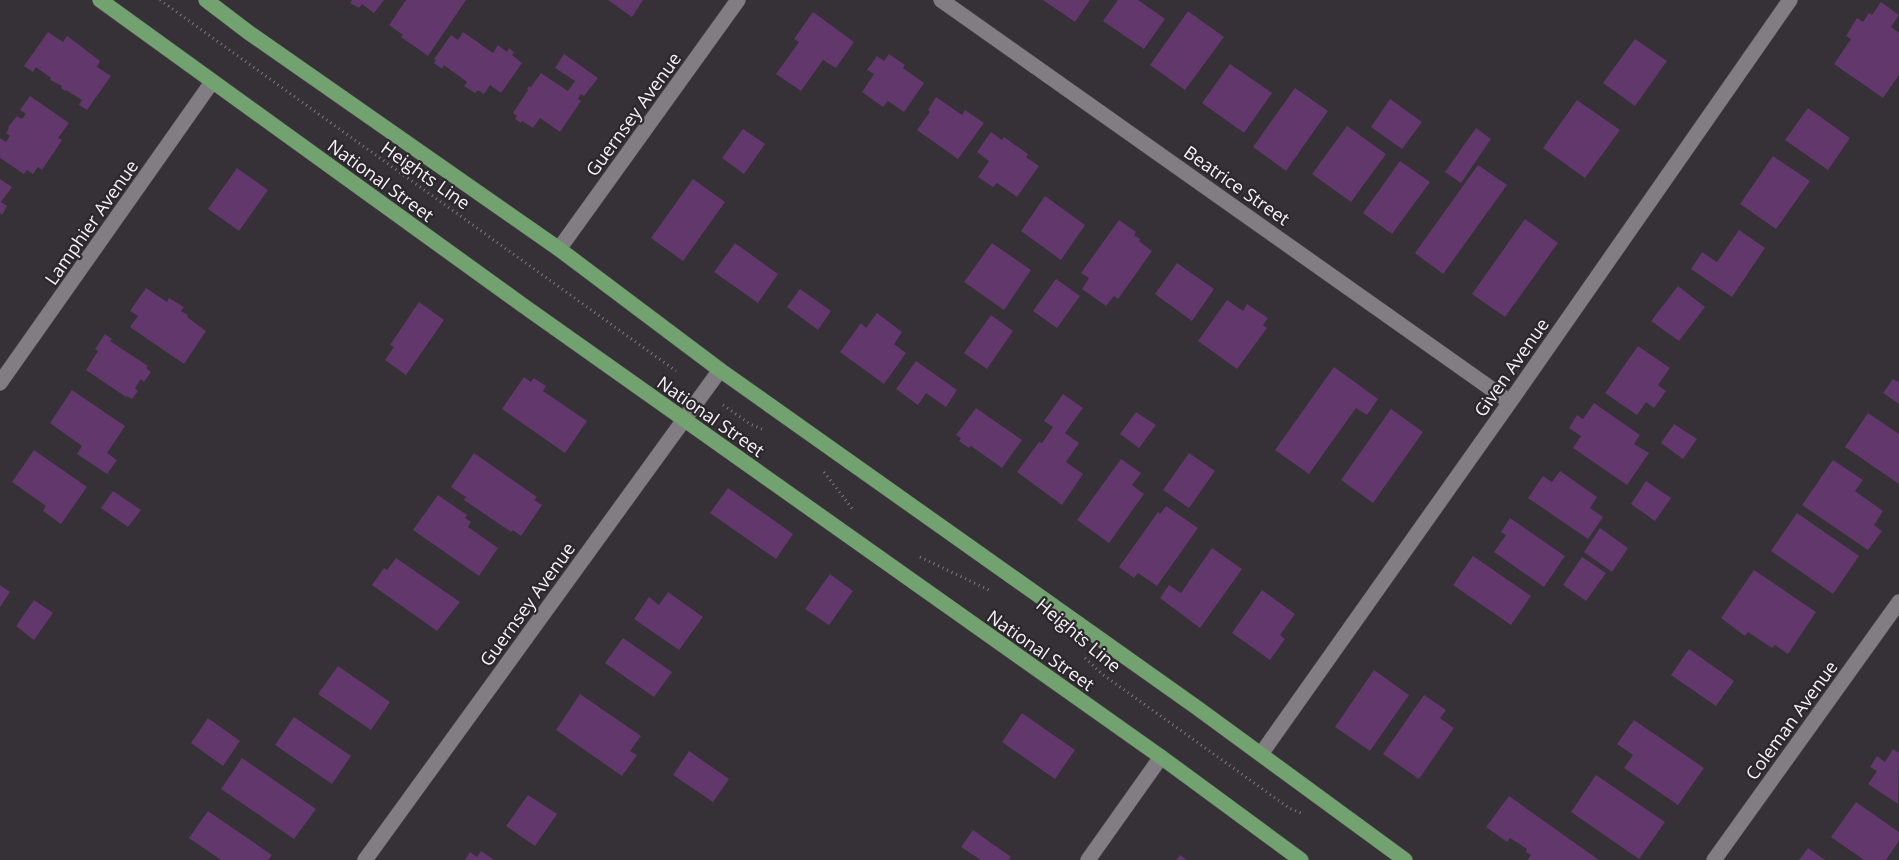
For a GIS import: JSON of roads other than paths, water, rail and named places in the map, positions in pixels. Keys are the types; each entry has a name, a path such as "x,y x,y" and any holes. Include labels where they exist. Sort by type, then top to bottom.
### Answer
{"main road":[{"name":"National Street","path":"100,0 683,419 1161,757 1301,860"},
{"path":"208,1 248,32 560,249 720,370 1261,754 1405,860"}],"street":[{"name":"Guernsey Avenue","path":"560,249 738,0"},
{"name":"Beatrice Street","path":"942,0 1510,402"},
{"name":"Given Avenue","path":"1261,754 1510,402 1790,0"},
{"name":"Lamphier Avenue","path":"0,383 212,82"},
{"name":"Guernsey Avenue","path":"365,860 720,370"},
{"name":"Coleman Avenue","path":"1714,860 1899,602"},
{"path":"1088,860 1161,757"}]}
